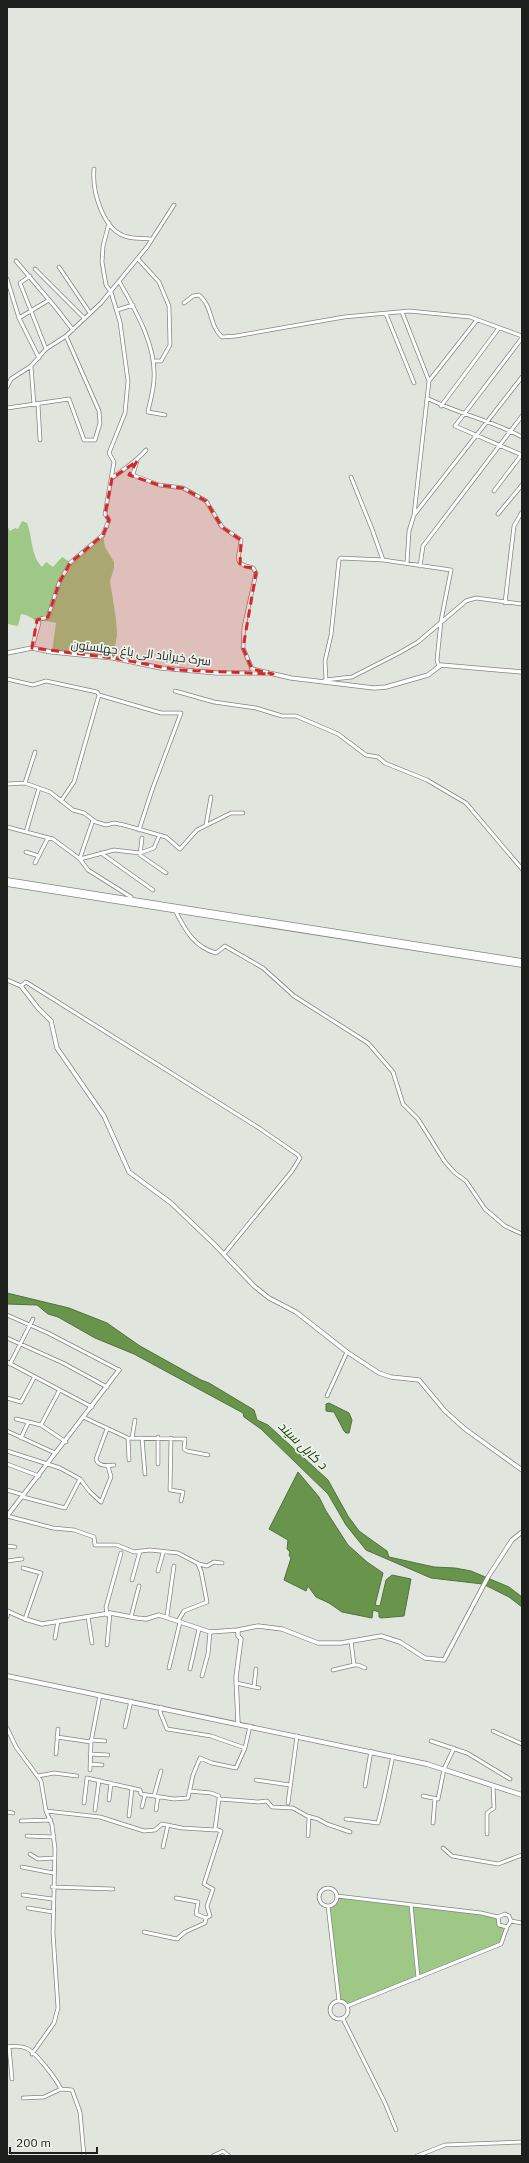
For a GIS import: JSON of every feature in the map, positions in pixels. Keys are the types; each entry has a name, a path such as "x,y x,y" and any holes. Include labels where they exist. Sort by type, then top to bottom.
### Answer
{"main road":[{"path":"7,880 522,962"},
{"path":"7,884 522,965"},
{"path":"7,1676 393,1756 444,1769 522,1795"}],"street":[{"path":"94,169 95,187 104,216 109,224 126,237 152,239"},
{"path":"7,387 11,379 31,366 46,349 73,330 111,292 138,259 174,205"},
{"path":"32,648 39,623 37,620 48,617 58,583 70,562 103,535 109,520 105,514 114,462 109,453 125,413 128,381 120,322 111,292 106,285 102,262 103,246 109,224"},
{"path":"138,259 159,282 169,306 170,345 161,361 154,361"},
{"path":"16,261 30,276 73,330"},
{"path":"59,267 90,313"},
{"path":"35,269 84,318"},
{"path":"30,276 20,283 46,349"},
{"path":"7,279 19,318 39,358"},
{"path":"119,281 133,305 154,361 154,379 148,412 165,415"},
{"path":"184,303 193,296 199,295 205,300 217,333 222,337 344,317 426,311 476,320 522,337 455,426 477,434 522,455 494,491"},
{"path":"19,318 49,300"},
{"path":"117,310 133,305"},
{"path":"402,312 429,381 414,515 409,531 407,563"},
{"path":"386,314 414,382"},
{"path":"429,381 476,320"},
{"path":"441,406 499,328"},
{"path":"7,408 69,399 84,440 95,440 100,423 99,411 66,336"},
{"path":"31,366 40,440"},
{"path":"414,515 522,377"},
{"path":"427,398 441,406 488,421 522,437"},
{"path":"420,566 422,546 522,416"},
{"path":"146,450 137,461 132,474 159,485 183,488 206,501 222,527 241,540 238,556 239,563 242,566 253,568 256,573 244,627 243,648 252,669"},
{"path":"112,478 123,468 137,461"},
{"path":"351,477 383,560"},
{"path":"498,514 522,485"},
{"path":"505,603 514,526 522,512"},
{"path":"326,680 324,672 325,661 331,635 339,560 341,558 383,560 452,570 441,621 437,660 439,667"},
{"path":"316,681 352,677 359,674 418,642 466,601 476,598 505,603 522,604"},
{"name":"سرک خیرآباد الی باغ چهلستون","path":"7,653 32,648 52,652 113,658 177,670 217,673 273,674"},
{"name":"سرک خیرآباد الی باغ چهلستون","path":"252,669 316,681 374,688 386,687 428,675 439,667 452,665 522,672"},
{"path":"7,679 33,685 46,681 96,692 99,695 161,713 181,714 152,790 139,830"},
{"path":"175,692 214,702 256,708 282,716 296,716 310,724 338,734 366,755 378,757 385,763 426,780 466,803 522,869"},
{"path":"62,801 74,782 99,695"},
{"path":"25,783 35,752"},
{"path":"7,784 25,783 50,792 73,810 87,814 93,820 106,825 114,823 159,836 170,840 180,849 192,834 206,824 231,813 243,813"},
{"path":"26,832 39,788"},
{"path":"206,824 211,797"},
{"path":"80,858 93,820"},
{"path":"7,827 53,839 80,858 88,870 131,897"},
{"path":"80,858 114,850 140,853 154,848 159,836"},
{"path":"35,863 48,838"},
{"path":"142,838 140,856 166,873"},
{"path":"26,852 39,856"},
{"path":"101,853 153,890"},
{"path":"175,910 188,933 200,947 216,953 225,946 237,951 273,976 294,996 368,1043 393,1072 403,1104 422,1124 445,1162 454,1173 466,1181 486,1210 505,1226 522,1234"},
{"path":"7,980 22,986 38,1008 51,1021 57,1048 104,1116 125,1167 142,1184 171,1203 224,1254 254,1286 269,1298 296,1312 347,1352 379,1373 419,1380 445,1411 464,1429 522,1470"},
{"path":"22,986 26,982 89,1020 259,1128 298,1155 300,1158 292,1171 224,1254"},
{"path":"7,1315 119,1370 92,1408 83,1416 66,1442 55,1453 39,1476 7,1516 53,1528 80,1532 94,1537 96,1545 117,1545 134,1552 150,1550 164,1553 178,1553 198,1564 208,1566 214,1562 222,1563"},
{"path":"33,1319 9,1363 34,1378 92,1408"},
{"path":"7,1338 62,1363 107,1387"},
{"path":"328,1396 347,1352"},
{"path":"7,1398 21,1402 34,1378"},
{"path":"42,1425 59,1391"},
{"path":"83,1416 128,1438 158,1437 185,1439 184,1449 187,1451 208,1455"},
{"path":"16,1419 42,1425 66,1442"},
{"path":"132,1438 135,1420"},
{"path":"21,1438 28,1423"},
{"path":"107,1429 96,1459 100,1464 108,1466 114,1465"},
{"path":"7,1431 55,1453"},
{"path":"158,1437 158,1464"},
{"path":"128,1438 129,1460"},
{"path":"142,1438 145,1474"},
{"path":"171,1438 170,1490 183,1492 181,1501"},
{"path":"7,1451 47,1464 80,1479 90,1492 101,1502 111,1478 108,1466"},
{"path":"7,1464 39,1476"},
{"path":"7,1490 65,1508 80,1479"},
{"path":"7,1617 8,1611 25,1619 42,1624 58,1620 88,1618 109,1614 146,1619 159,1615 166,1616 210,1632 238,1630 258,1626 282,1629 318,1643 351,1642 380,1636 400,1642 425,1658 445,1658 488,1577 512,1540 522,1532"},
{"path":"7,1546 15,1547"},
{"path":"132,1580 140,1551"},
{"path":"107,1645 109,1614 106,1607 121,1553"},
{"path":"158,1571 164,1553"},
{"path":"7,1561 22,1559"},
{"path":"169,1668 179,1621 184,1611 207,1602 201,1571 198,1564"},
{"path":"166,1616 174,1566"},
{"path":"23,1568 41,1573 25,1619"},
{"path":"131,1616 139,1586"},
{"path":"88,1618 92,1643"},
{"path":"55,1638 58,1620"},
{"path":"190,1670 199,1629"},
{"path":"238,1630 238,1636 241,1639 236,1683 238,1723"},
{"path":"202,1676 208,1654 210,1632"},
{"path":"351,1642 354,1665"},
{"path":"333,1670 358,1664 365,1668"},
{"path":"254,1687 256,1669"},
{"path":"236,1683 259,1688"},
{"path":"90,1770 91,1741 100,1695"},
{"path":"125,1727 131,1701"},
{"path":"161,1707 160,1712 167,1730 211,1736 245,1748"},
{"path":"84,1803 86,1778 141,1790 141,1794 144,1795 188,1798 200,1758 212,1763 236,1768 245,1748 250,1726"},
{"path":"7,1728 16,1747 41,1781 46,1811 51,1820 54,1837 52,1899 58,2008 54,2023 32,2054"},
{"path":"56,1754 58,1729"},
{"path":"493,1731 522,1744"},
{"path":"7,1736 11,1735"},
{"path":"288,1803 297,1736"},
{"path":"57,1737 105,1741"},
{"path":"431,1741 467,1753 510,1779"},
{"path":"423,1796 439,1798 444,1769 454,1748"},
{"path":"365,1786 371,1751"},
{"path":"90,1754 108,1754"},
{"path":"346,1819 378,1823 381,1808 385,1799 393,1756"},
{"path":"90,1764 102,1765"},
{"path":"156,1810 156,1797 161,1771"},
{"path":"38,1776 54,1773 77,1776"},
{"path":"95,1810 99,1780"},
{"path":"256,1780 290,1785"},
{"path":"109,1800 112,1783"},
{"path":"487,1834 487,1813 494,1808 493,1786"},
{"path":"129,1816 132,1788"},
{"path":"189,1791 211,1793 219,1796 215,1830"},
{"path":"142,1807 144,1795"},
{"path":"433,1823 435,1798"},
{"path":"219,1799 258,1802 267,1801 272,1807 293,1808 309,1817 350,1832"},
{"path":"46,1811 100,1817 144,1831 155,1830 162,1824 182,1828 220,1831 204,1884 214,1889 207,1906 210,1916 206,1918 206,1923 186,1932 176,1939 144,1932"},
{"path":"7,1812 13,1813"},
{"path":"308,1836 309,1817"},
{"path":"21,1821 51,1820"},
{"path":"163,1847 168,1825"},
{"path":"27,1836 54,1837"},
{"path":"443,1848 452,1856 498,1864 522,1855"},
{"path":"30,1854 38,1859 54,1858"},
{"path":"22,1867 53,1873"},
{"path":"52,1887 113,1890"},
{"path":"328,1906 319,1901 321,1890 331,1888 337,1896 481,1913 498,1918"},
{"path":"23,1895 52,1899"},
{"path":"328,1906 335,1903 337,1896"},
{"path":"176,1898 198,1902 196,1914 206,1918"},
{"path":"411,1905 418,1978"},
{"path":"328,1906 339,2001"},
{"path":"28,1908 53,1912"},
{"path":"498,1918 504,1914 509,1916 511,1921"},
{"path":"498,1918 499,1925 507,1927"},
{"path":"511,1921 522,1923"},
{"path":"347,2006 501,1944 507,1927 511,1921"},
{"path":"339,2001 347,2006 348,2013 343,2019 339,2020 332,2017 329,2011 332,2004 339,2001"},
{"path":"343,2019 385,2103 396,2130"},
{"path":"12,2079 8,2047 24,2047 44,2064 61,2089"},
{"path":"23,2098 44,2096 61,2089 72,2090 80,2112 84,2156"},
{"path":"417,2156 423,2155 445,2145 522,2142"},
{"path":"213,2156 224,2151 229,2156"}],"highlighted area":[{"path":"137,461 129,475 159,485 183,488 206,501 222,527 241,540 240,566 253,568 256,573 243,648 252,669 273,674 177,670 113,658 32,648 37,620 48,617 59,583 70,563 103,535 109,520 105,514 112,478"}],"shaded area":[{"path":"22,521 27,523 35,557 42,567 46,562 53,567 62,557 70,562 103,535 105,547 114,562 114,568 110,581 117,635 113,658 52,652 56,623 36,620 21,614 18,626 8,624 7,628 7,526 10,531 15,528 18,529"},
{"path":"7,1293 69,1308 107,1323 140,1346 209,1383 254,1410 257,1420 268,1425 328,1480 348,1516 359,1531 387,1551 389,1557 434,1567 455,1568 471,1571 509,1587 522,1597 522,1607 509,1597 483,1584 431,1578 366,1550 346,1525 328,1494 261,1429 244,1417 243,1413 134,1354 95,1338 58,1317 48,1314 37,1305 7,1304"},
{"path":"329,1403 349,1413 352,1420 349,1433 344,1431 334,1412 326,1411 326,1404"},
{"path":"298,1472 319,1497 326,1511 348,1545 367,1562 383,1573 375,1605 380,1606 386,1580 392,1575 411,1579 404,1616 381,1618 379,1617 379,1612 373,1610 372,1618 342,1612 329,1603 316,1597 308,1586 306,1591 284,1580 291,1558 289,1555 290,1552 287,1549 288,1540 269,1529"},
{"path":"337,1896 481,1913 498,1917 499,1925 507,1927 501,1944 347,2006 339,2001 328,1906 335,1903"}],"water label":[{"name":"د کابل سيند","path":"303,1445"}]}
